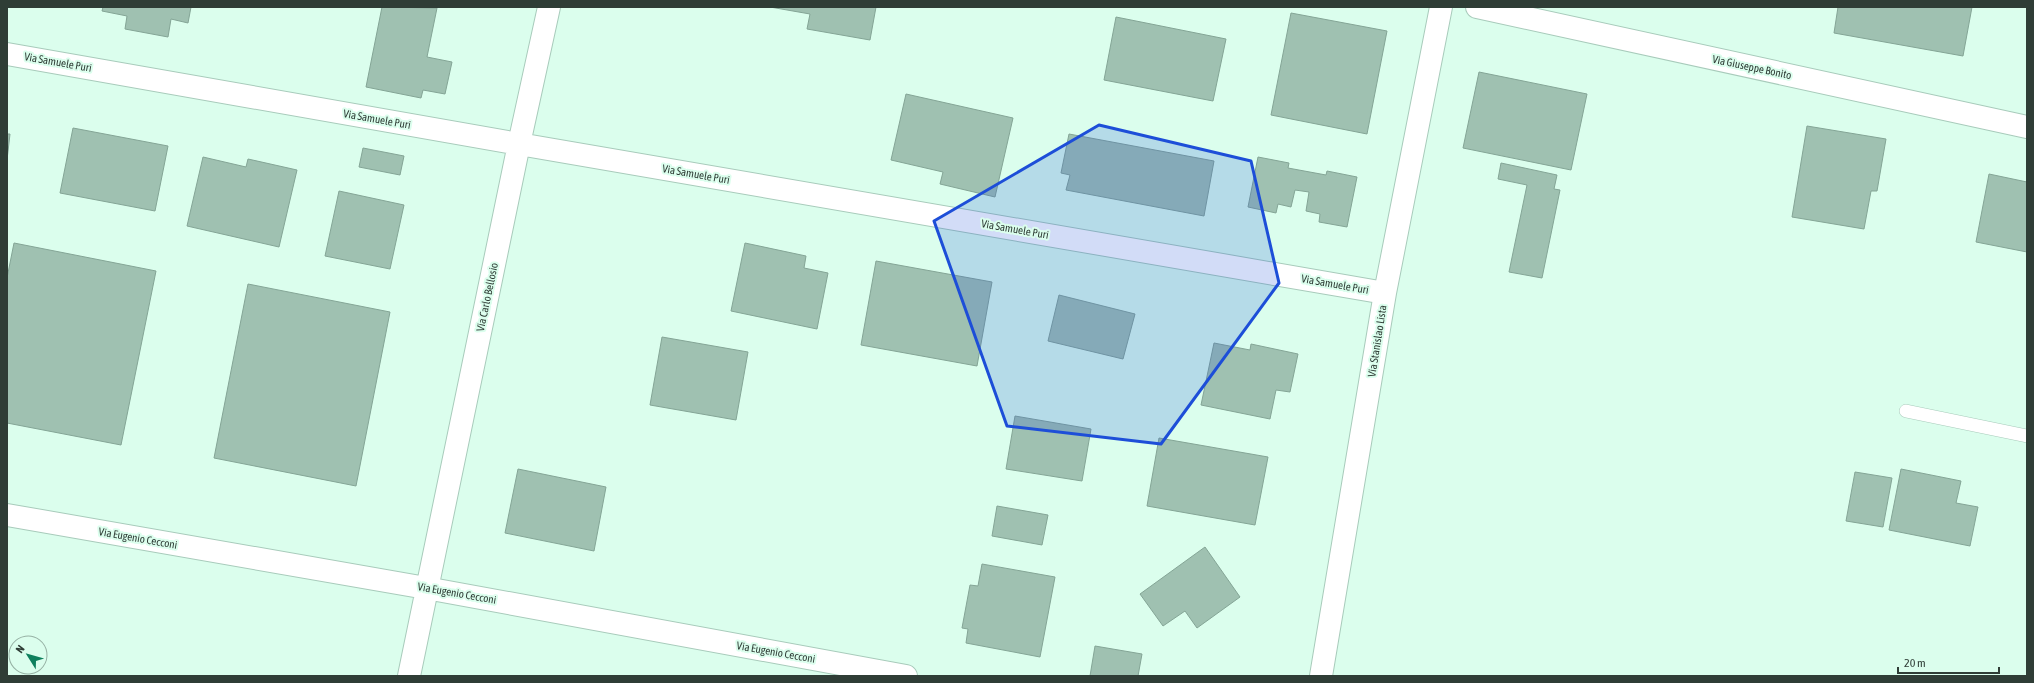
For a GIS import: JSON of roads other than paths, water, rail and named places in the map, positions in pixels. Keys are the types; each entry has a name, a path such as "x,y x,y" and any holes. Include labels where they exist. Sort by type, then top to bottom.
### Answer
{"street":[{"name":"Via Carlo Bellosio","path":"409,676 518,144 549,7"},
{"name":"Via Stanislao Lista","path":"1321,676 1385,292 1441,7"},
{"name":"Via Giuseppe Bonito","path":"1477,7 2027,127"},
{"name":"Via Samuele Puri","path":"7,54 518,144 1385,292"},
{"name":"Via Eugenio Cecconi","path":"7,515 426,588 906,676"}],"lane":[{"path":"1906,410 2027,436"}]}
